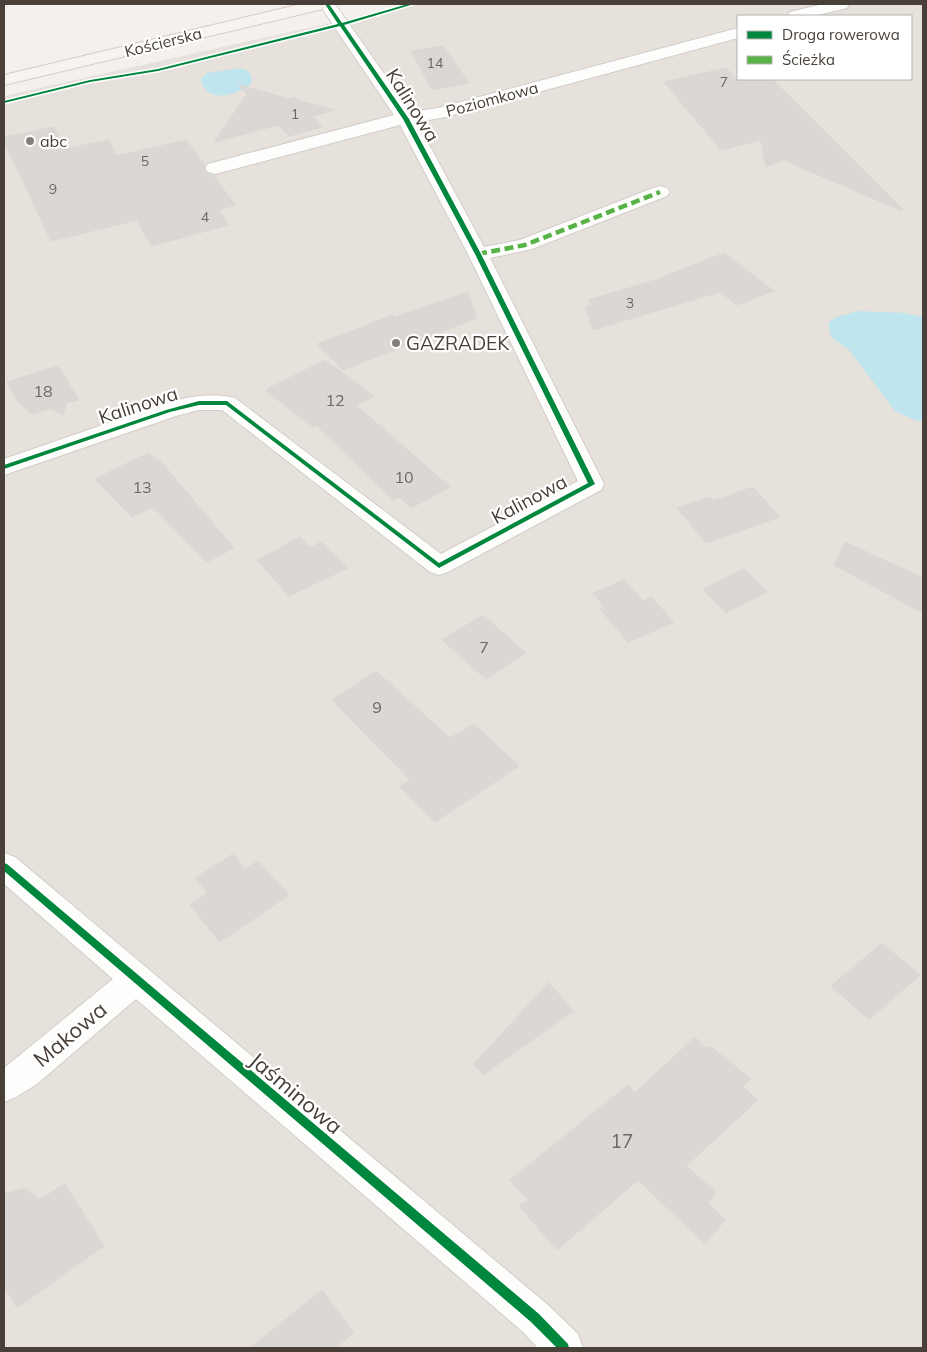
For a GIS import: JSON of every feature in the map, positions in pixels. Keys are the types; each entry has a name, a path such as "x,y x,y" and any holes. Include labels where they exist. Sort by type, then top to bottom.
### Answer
{"main road":[{"name":"Kościerska","path":"4,80 322,4"}],"street":[{"name":"Kalinowa","path":"4,466 168,410 199,403 227,403 439,566 592,484 478,254 406,119 327,4"},
{"path":"800,15 841,4"},
{"name":"Poziomkowa","path":"215,168 385,122 448,111 737,33"},
{"path":"478,254 525,245 660,192"},
{"name":"Jaśminowa","path":"4,866 135,980 535,1318 564,1348"},
{"name":"Makowa","path":"4,1086 25,1073 135,980"}],"shaded area":[{"path":"415,4 923,4 923,1348 4,1348 4,96"}],"water":[{"path":"241,68 248,71 252,77 251,84 237,92 214,95 204,87 201,79 207,73"},
{"path":"859,311 905,313 923,317 923,422 895,411 849,350 831,337 828,323 836,317"}],"building":[{"path":"443,46 469,83 432,90 411,51"},
{"path":"726,68 737,80 773,80 903,209 902,211 783,160 766,167 761,140 721,150 664,82"},
{"path":"238,85 290,99 296,97 300,101 335,110 313,116 322,127 289,136 279,125 214,142 247,94"},
{"path":"54,127 65,149 109,140 116,156 186,140 205,165 203,168 206,173 213,175 235,205 218,210 229,225 151,246 137,220 51,241 4,141 4,137"},
{"path":"724,253 774,291 737,305 720,292 593,330 585,307 592,304 588,300 652,281"},
{"path":"468,292 477,318 343,370 317,344 393,315 395,317"},
{"path":"325,360 374,396 356,405 450,487 411,508 400,497 393,500 316,425 313,427 265,390"},
{"path":"58,366 79,400 66,403 63,415 50,409 32,414 17,400 7,382"},
{"path":"148,453 162,463 234,548 207,562 153,507 132,517 95,479"},
{"path":"753,487 780,517 706,543 677,508 710,497 713,501"},
{"path":"300,537 310,548 321,542 348,568 289,596 257,560"},
{"path":"845,542 923,578 923,613 834,565"},
{"path":"744,569 768,592 726,613 703,589"},
{"path":"624,580 643,601 651,597 674,622 628,642 600,609 604,606 593,593"},
{"path":"483,615 526,653 486,679 442,640"},
{"path":"376,671 450,738 474,724 519,766 435,822 400,787 410,780 332,700"},
{"path":"233,854 245,869 258,861 289,895 220,942 190,905 208,893 195,878"},
{"path":"882,943 920,975 869,1020 831,986"},
{"path":"549,982 573,1011 483,1075 474,1064"},
{"path":"695,1037 707,1049 710,1046 751,1079 743,1087 758,1100 686,1166 716,1192 708,1203 725,1220 705,1244 638,1180 557,1250 519,1206 528,1200 510,1180 628,1085 635,1093"},
{"path":"65,1184 104,1246 17,1308 4,1286 4,1194 25,1188 39,1200"},
{"path":"322,1290 354,1333 335,1348 250,1348"}],"marked path":[{"path":"478,254 525,245 660,192"}],"cycle path":[{"path":"4,467 168,411 199,403 227,403 439,566 592,484 478,254 406,119 327,4"},
{"path":"4,102 90,81 158,70 352,22 412,4"},
{"path":"4,866 535,1318 564,1348"}],"place":[{"name":"abc","path":"30,141"},
{"name":"GAZRADEK","path":"396,343"}]}
